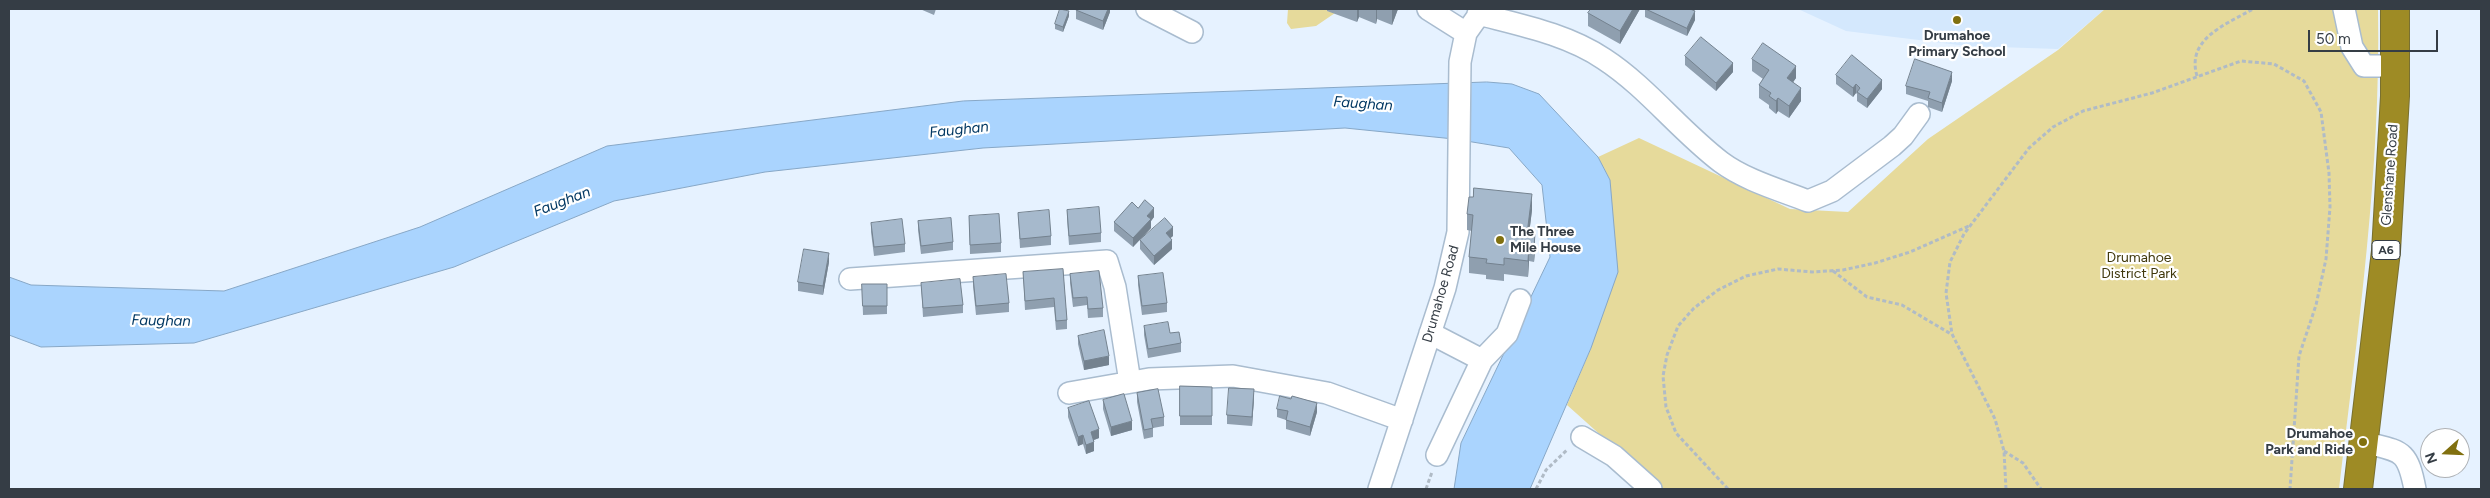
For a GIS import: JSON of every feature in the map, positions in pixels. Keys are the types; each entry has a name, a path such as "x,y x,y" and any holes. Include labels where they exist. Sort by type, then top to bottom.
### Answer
{"highway":[{"name":"Glenshane Road","path":"2358,489 2386,251 2396,9"}],"street":[{"path":"1147,9 1192,32"},
{"path":"1428,9 1466,33"},
{"path":"2344,9 2352,47 2364,66 2395,66"},
{"path":"1481,11 1575,43 1603,58 1632,80 1697,142 1723,163 1808,201 1832,191 1892,146 1903,136 1920,114"},
{"name":"Drumahoe Road","path":"1380,489 1445,288 1458,232 1460,62 1466,33 1481,11"},
{"path":"850,280 1107,261 1115,287 1130,382"},
{"path":"1437,455 1482,360 1507,334 1520,300"},
{"path":"1430,334 1482,360"},
{"path":"1069,393 1149,379 1233,376 1327,393 1402,420"},
{"path":"1582,437 1614,456 1651,489"},
{"path":"2363,442 2398,451 2410,466 2415,489"}],"path":[{"path":"2197,76 2193,63 2201,42 2253,9"},
{"path":"2006,489 2004,451 1995,419 1952,334 1946,293 1950,262 1971,225 2029,148 2053,127 2083,111 2152,93 2241,62 2274,64 2304,81 2321,112 2329,174 2330,207 2326,259 2316,305 2299,356 2290,489"},
{"path":"1728,489 1676,433 1666,407 1662,376 1667,355 1678,326 1694,308 1718,290 1746,276 1778,269 1812,272 1834,271 1876,263 1910,252 1971,225"},
{"path":"1834,271 1867,297 1902,305 1952,334"},
{"path":"1536,489 1546,470 1582,437"},
{"path":"2004,451 2023,463 2041,489"}],"shaded area":[{"name":"Drumahoe Primary School","path":"1798,9 2105,9 2058,49 1967,46 1846,31"}],"green space":[{"path":"1288,9 1328,9 1327,11 1335,13 1316,26 1291,29 1287,23"},
{"name":"Drumahoe District Park","path":"2105,9 2378,9 2376,129 2372,189 2367,249 2339,489 1661,489 1567,405 1591,348 1610,180 1598,157 1639,138 1790,209 1848,212 1928,139 2058,50"}],"water":[{"name":"Faughan","path":"1487,82 1512,84 1539,94 1598,157 1610,180 1618,272 1591,348 1530,489 1454,489 1461,443 1550,257 1542,185 1509,148 1454,139 1345,128 983,148 765,172 614,201 454,267 194,343 41,347 9,335 9,277 31,285 224,291 420,227 607,146 963,101"}],"building":[{"path":"1060,9 1069,11 1063,27 1055,24"},
{"path":"1076,9 1108,9 1103,21"},
{"path":"1591,9 1633,9 1620,31 1588,13"},
{"path":"1646,9 1690,9 1695,11 1687,28"},
{"path":"1701,37 1733,63 1716,83 1685,56"},
{"path":"1763,43 1796,66 1787,78 1801,88 1789,106 1778,98 1776,101 1769,96 1771,93 1759,85 1769,70 1752,59"},
{"path":"1852,55 1882,80 1867,99 1857,92 1860,88 1856,84 1853,88 1836,75"},
{"path":"1915,59 1952,72 1942,103 1928,98 1930,92 1906,86"},
{"name":"The Three Mile House","path":"1474,188 1532,194 1527,234 1535,234 1534,246 1529,245 1528,261 1504,258 1504,265 1486,263 1487,259 1469,257 1473,215 1467,214 1469,197 1473,197"},
{"path":"1145,200 1154,208 1147,216 1151,219 1133,238 1114,222 1132,202 1138,208"},
{"path":"1099,207 1101,233 1069,236 1067,210"},
{"path":"1049,210 1051,236 1020,239 1018,213"},
{"path":"999,214 1001,243 970,245 969,216"},
{"path":"951,218 953,242 921,246 918,221"},
{"path":"1165,218 1173,227 1166,233 1172,240 1154,256 1140,240"},
{"path":"902,219 905,244 874,247 871,223"},
{"path":"804,249 829,253 823,286 798,282"},
{"path":"1063,269 1067,320 1056,321 1054,298 1025,301 1023,272"},
{"path":"1099,271 1103,308 1088,309 1087,297 1073,298 1070,274"},
{"path":"1163,273 1167,303 1142,306 1138,276"},
{"path":"1006,274 1009,303 976,306 973,277"},
{"path":"960,279 963,305 923,308 921,283"},
{"path":"862,284 887,284 887,306 863,306"},
{"path":"1168,322 1170,333 1179,332 1181,343 1148,349 1144,326"},
{"path":"1104,330 1109,356 1084,361 1078,336"},
{"path":"1180,386 1212,387 1212,416 1180,416"},
{"path":"1229,388 1254,389 1252,417 1227,415"},
{"path":"1158,389 1164,417 1151,419 1153,428 1144,430 1137,393"},
{"path":"1124,394 1132,421 1111,427 1103,400"},
{"path":"1280,396 1291,399 1292,396 1317,403 1310,427 1286,420 1288,411 1277,409"},
{"path":"1089,401 1099,429 1091,432 1094,442 1086,445 1083,435 1078,437 1068,408"}],"place":[{"name":"Drumahoe Primary School","path":"1957,20"},
{"name":"The Three Mile House","path":"1500,240"},
{"name":"Drumahoe Park and Ride","path":"2363,442"}]}
